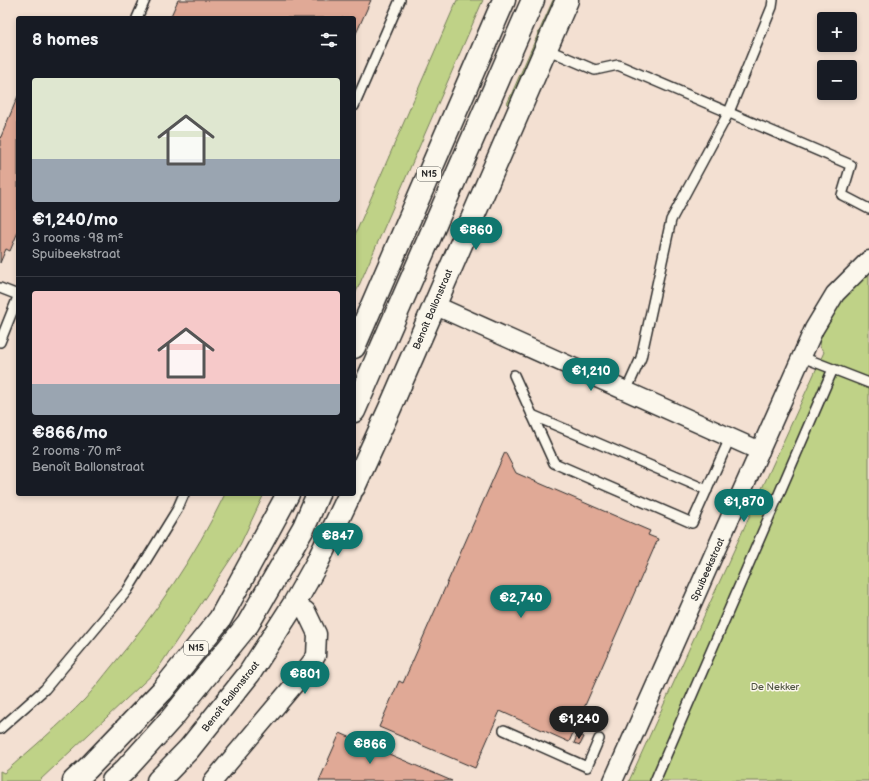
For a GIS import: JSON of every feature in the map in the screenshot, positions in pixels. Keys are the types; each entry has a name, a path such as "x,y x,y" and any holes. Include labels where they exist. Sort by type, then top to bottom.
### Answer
{"main road":[{"name":"N15","path":"356,342 504,0"},
{"name":"N15","path":"356,406 533,0"},
{"name":"Benoît Ballonstraat","path":"356,483 387,415 567,0"},
{"name":"N15","path":"74,781 162,691 220,618 287,496"},
{"name":"N15","path":"113,781 125,770 171,719 248,624 304,527 317,496"},
{"name":"Benoît Ballonstraat","path":"158,781 189,749 249,674 294,604 317,563 349,496"}],"street":[{"name":"Spuibeekstraat","path":"613,781 814,329 835,294 869,260"},
{"path":"434,305 760,451"},
{"path":"213,781 298,680 316,656 317,634 306,611 294,604"}],"lane":[{"path":"138,16 145,0"},
{"path":"356,101 400,0"},
{"path":"626,391 641,358 671,220 729,112 772,8 773,0"},
{"path":"546,49 595,70 618,65 851,165 842,195 869,209"},
{"path":"0,288 16,295"},
{"path":"0,342 16,301"},
{"path":"802,357 869,383"},
{"path":"655,781 833,369"},
{"path":"514,375 554,463 692,523 730,438"},
{"path":"532,415 707,490"},
{"path":"0,729 45,689 127,591 177,510 183,496"},
{"path":"504,730 587,767 599,739"}],"green space":[{"path":"457,0 483,0 356,292 356,232"},
{"path":"553,0 557,0 510,105 507,104"},
{"name":"De Nekker","path":"869,270 869,781 629,781 824,352 820,347 819,337 834,304"},
{"path":"224,496 263,496 240,545 157,670 39,781 0,781 0,771 4,773 45,737 92,691 159,605 188,562"}],"building":[{"path":"178,0 371,0 356,34 356,16 171,16"},
{"path":"16,101 16,237 10,251 6,249 0,263 0,139"},
{"path":"505,452 516,473 650,531 648,535 658,539 569,742 500,711 475,768 379,727 399,681 403,683"},
{"path":"340,733 452,781 319,781"},
{"path":"578,734 584,737 580,745 574,743"}]}
